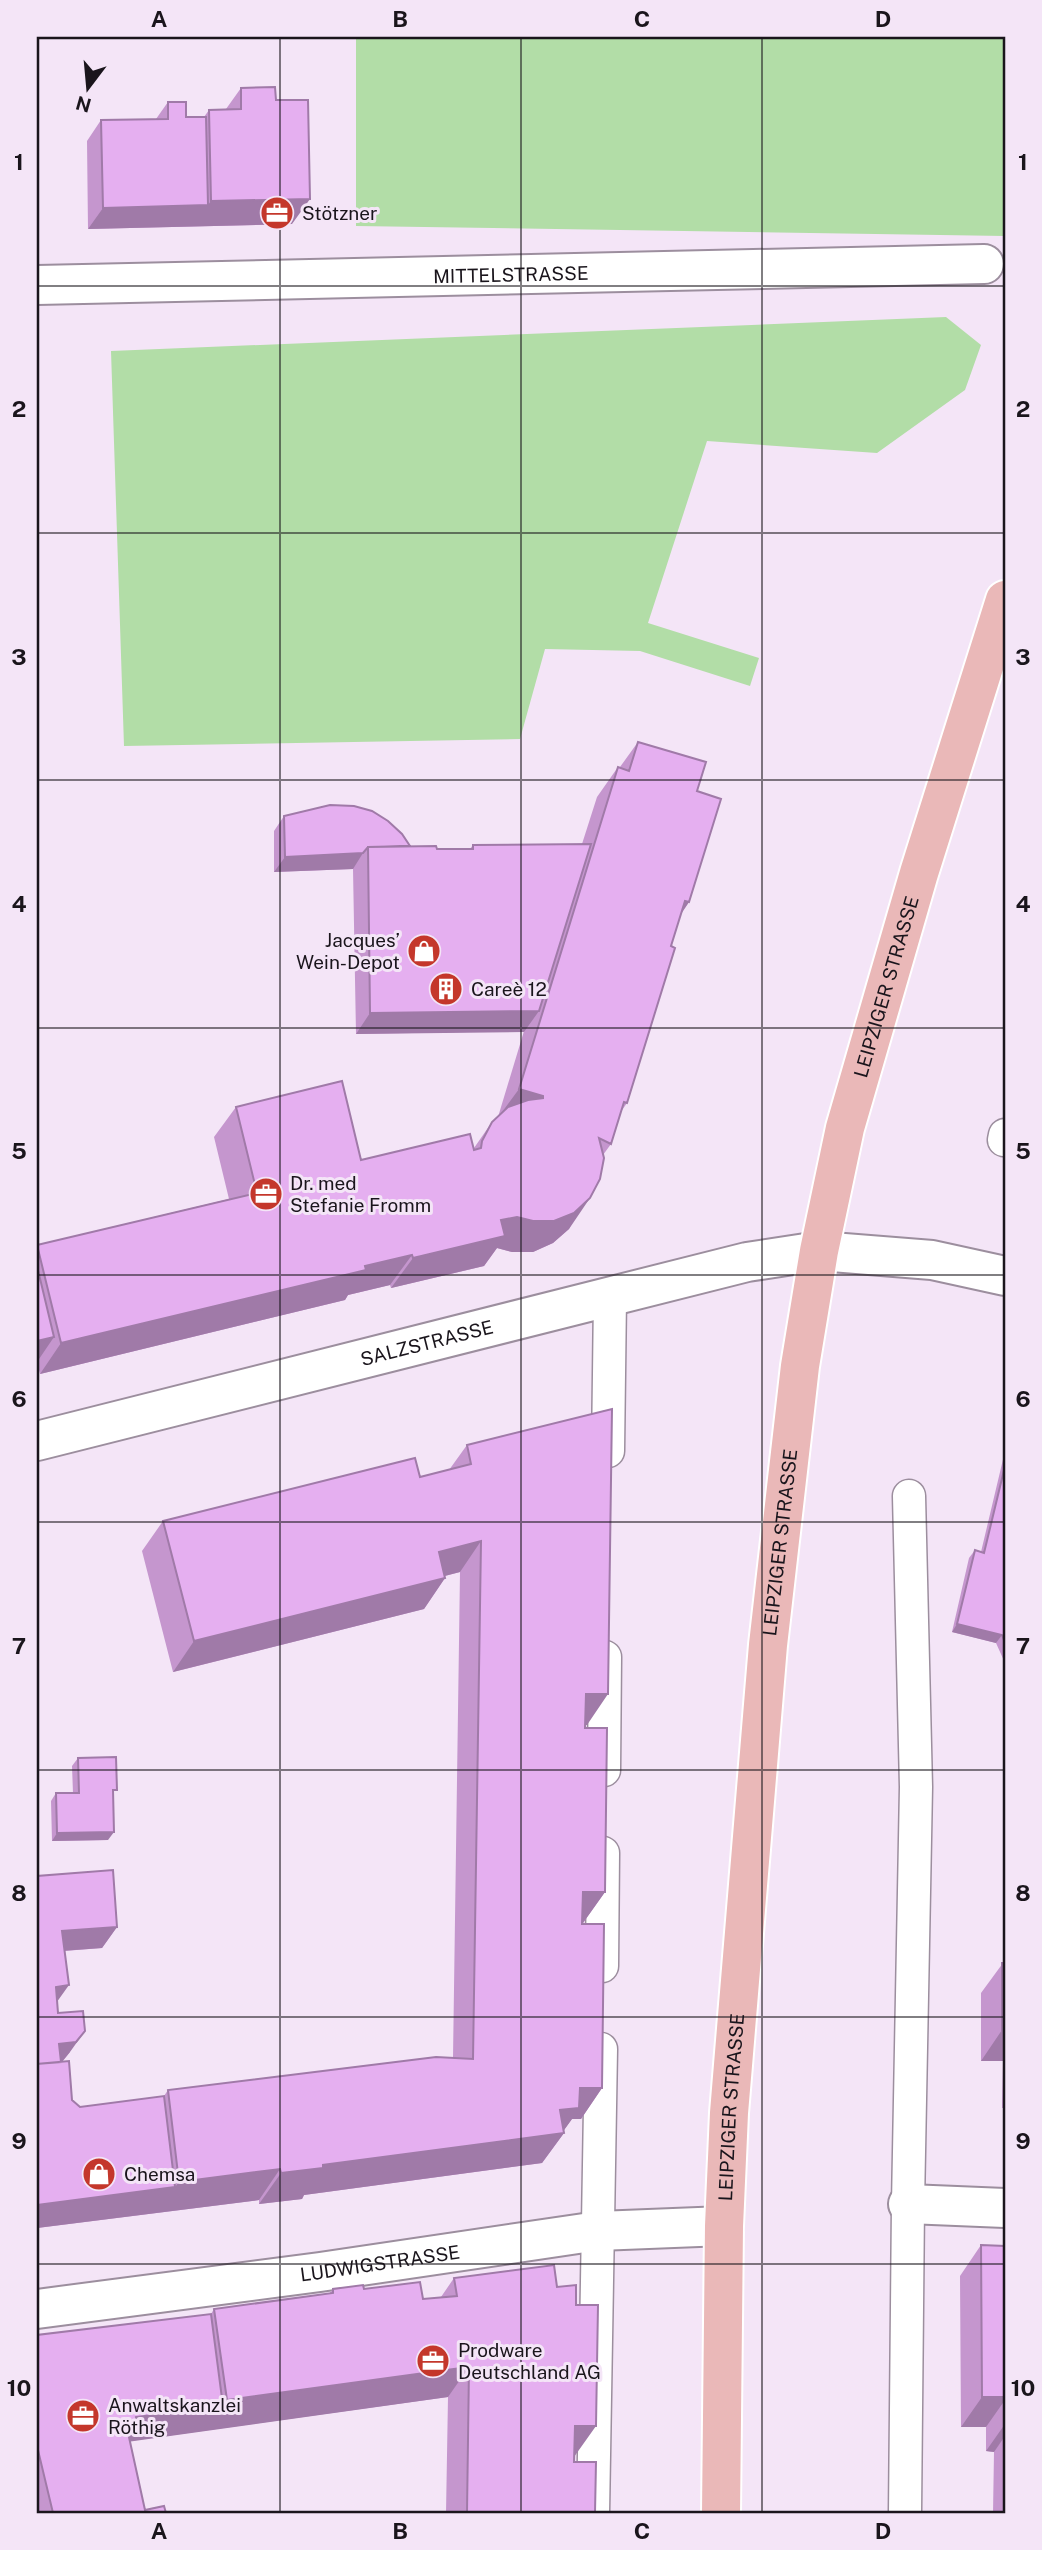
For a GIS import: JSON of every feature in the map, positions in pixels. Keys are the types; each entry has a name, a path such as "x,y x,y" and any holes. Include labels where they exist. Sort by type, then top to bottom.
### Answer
{"main road":[{"name":"LEIPZIGER STRASSE","path":"721,2513 724,2226 729,2113 768,1645 797,1386 838,1154 878,1010 1005,600"}],"street":[{"name":"MITTELSTRASSE","path":"37,285 984,264"},
{"name":"SALZSTRASSE","path":"37,1441 747,1262 819,1251 932,1260 1005,1276"},
{"path":"908,2204 1005,2208"},
{"name":"LUDWIGSTRASSE","path":"37,2309 320,2272 598,2231 724,2226"}],"lane":[{"path":"608,1474 610,1297"},
{"path":"905,2513 916,1787 909,1496"},
{"path":"593,2513 605,1624"}],"green space":[{"path":"356,37 1005,37 1005,236 356,226"},
{"path":"946,317 981,345 965,390 877,453 707,441 648,623 759,658 750,686 640,651 545,649 520,739 124,746 111,351"}],"building":[{"path":"275,87 276,100 308,100 310,199 211,201 209,110 241,109 241,88"},
{"path":"168,102 186,102 186,117 206,117 208,205 103,208 101,120 168,119"},
{"path":"638,742 706,762 697,791 721,799 689,902 685,901 671,946 675,948 627,1103 624,1102 611,1144 599,1138 604,1158 600,1179 590,1198 574,1213 554,1221 533,1221 517,1217 501,1220 505,1236 413,1258 412,1255 365,1266 366,1270 61,1343 37,1245 257,1193 236,1107 342,1081 361,1160 470,1134 474,1150 481,1148 492,1122 508,1107 543,1098 519,1089 618,767 629,771"},
{"path":"330,805 354,806 372,811 388,821 410,846 368,847 363,853 285,857 284,816"},
{"name":"Careè 12","path":"591,844 539,1011 370,1013 368,847 436,846 437,849 473,849 473,845"},
{"path":"37,1266 54,1337 37,1341"},
{"path":"612,1409 608,1694 586,1694 585,1728 607,1728 605,1892 583,1892 582,1924 604,1924 602,2088 580,2088 579,2108 560,2110 564,2133 323,2165 323,2168 281,2173 280,2169 179,2182 168,2090 436,2057 473,2059 481,1541 439,1552 445,1578 194,1641 163,1521 415,1458 420,1477 471,1464 467,1445"},
{"path":"1005,1466 1005,1643 1002,1635 957,1624 975,1550 984,1553"},
{"path":"116,1757 117,1790 113,1790 114,1832 57,1833 56,1793 79,1793 78,1758"},
{"path":"113,1870 117,1927 62,1931 69,1985 56,1987 58,2013 83,2011 85,2031 76,2042 59,2044 61,2062 37,2064 37,1876"},
{"path":"1002,1963 1005,1963 1005,2030 1002,2030"},
{"path":"69,2061 72,2100 80,2107 164,2096 175,2187 37,2205 37,2064"},
{"path":"981,2245 1005,2246 1005,2397 982,2397"},
{"path":"554,2265 557,2287 576,2285 576,2305 598,2305 596,2426 575,2426 574,2462 596,2462 595,2513 467,2513 469,2367 227,2400 214,2309 333,2293 333,2289 363,2285 364,2289 420,2282 423,2299 457,2296 454,2278"},
{"path":"211,2314 223,2406 136,2417 138,2426 127,2428 145,2510 164,2506 166,2513 53,2513 37,2446 37,2335"}],"place":[{"name":"Stötzner","path":"277,213"},
{"name":"Jacques’ Wein-Depot","path":"424,951"},
{"name":"Careè 12","path":"446,989"},
{"name":"Dr. med Stefanie Fromm","path":"266,1194"},
{"name":"Chemsa","path":"99,2174"},
{"name":"Prodware Deutschland AG","path":"433,2361"},
{"name":"Anwaltskanzlei Röthig","path":"83,2416"}]}
